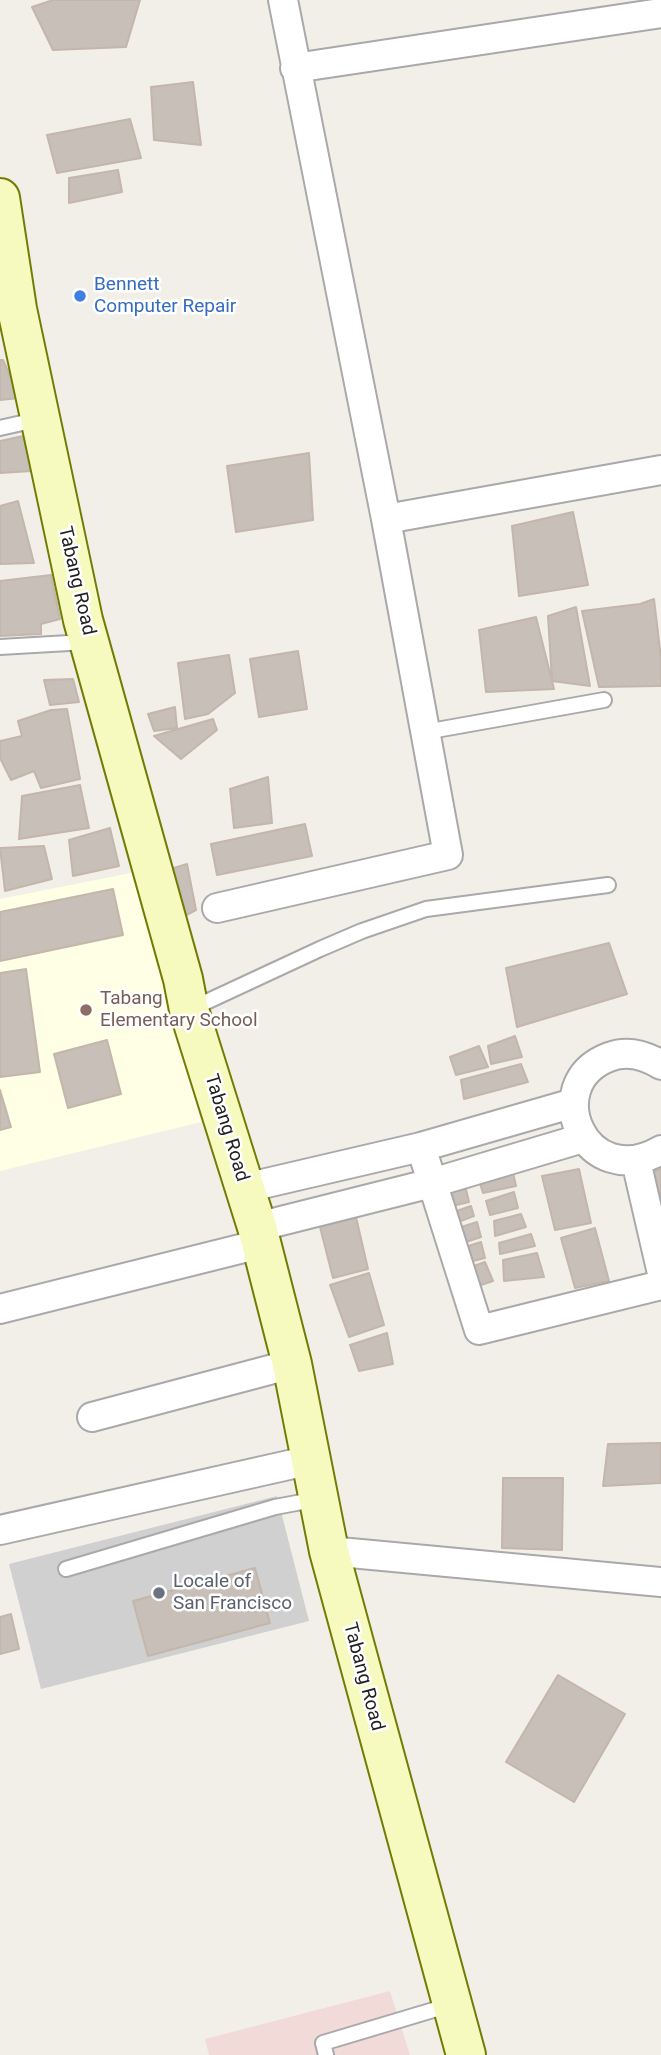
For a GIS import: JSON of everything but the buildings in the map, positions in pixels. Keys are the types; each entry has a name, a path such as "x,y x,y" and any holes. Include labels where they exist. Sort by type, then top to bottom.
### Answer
{"main road":[{"name":"Tabang Road","path":"0,198 9,309 40,418 89,642 190,1010 258,1235 292,1364 329,1551 466,2055"}],"street":[{"path":"217,908 448,855 386,519 283,0"},
{"path":"295,68 661,13"},
{"path":"386,519 661,470"},
{"path":"661,1065 651,1058 634,1054 601,1060 587,1072 578,1087 574,1103 575,1121 583,1138 601,1155 623,1162 648,1156 661,1269"},
{"path":"245,1188 421,1147 574,1103"},
{"path":"0,1309 583,1138"},
{"path":"421,1147 479,1331 661,1285"},
{"path":"92,1417 292,1364"},
{"path":"0,1530 310,1460"},
{"path":"329,1551 661,1582"}],"lane":[{"path":"0,428 40,418"},
{"path":"0,647 89,642"},
{"path":"425,732 604,700"},
{"path":"190,1010 362,931 426,909 608,885"},
{"path":"66,1569 275,1507 319,1499"},
{"path":"326,2055 323,2043 451,2004"}],"shaded area":[{"name":"Tabang Elementary School","path":"136,872 201,1122 0,1171 0,899"},
{"name":"Locale of San Francisco","path":"277,1496 309,1621 41,1689 9,1564"},
{"path":"390,1991 410,2055 209,2055 205,2039"}],"place":[{"name":"Bennett Computer Repair","path":"80,296"},
{"name":"Tabang Elementary School","path":"86,1010"},
{"name":"Locale of San Francisco","path":"159,1593"}]}
